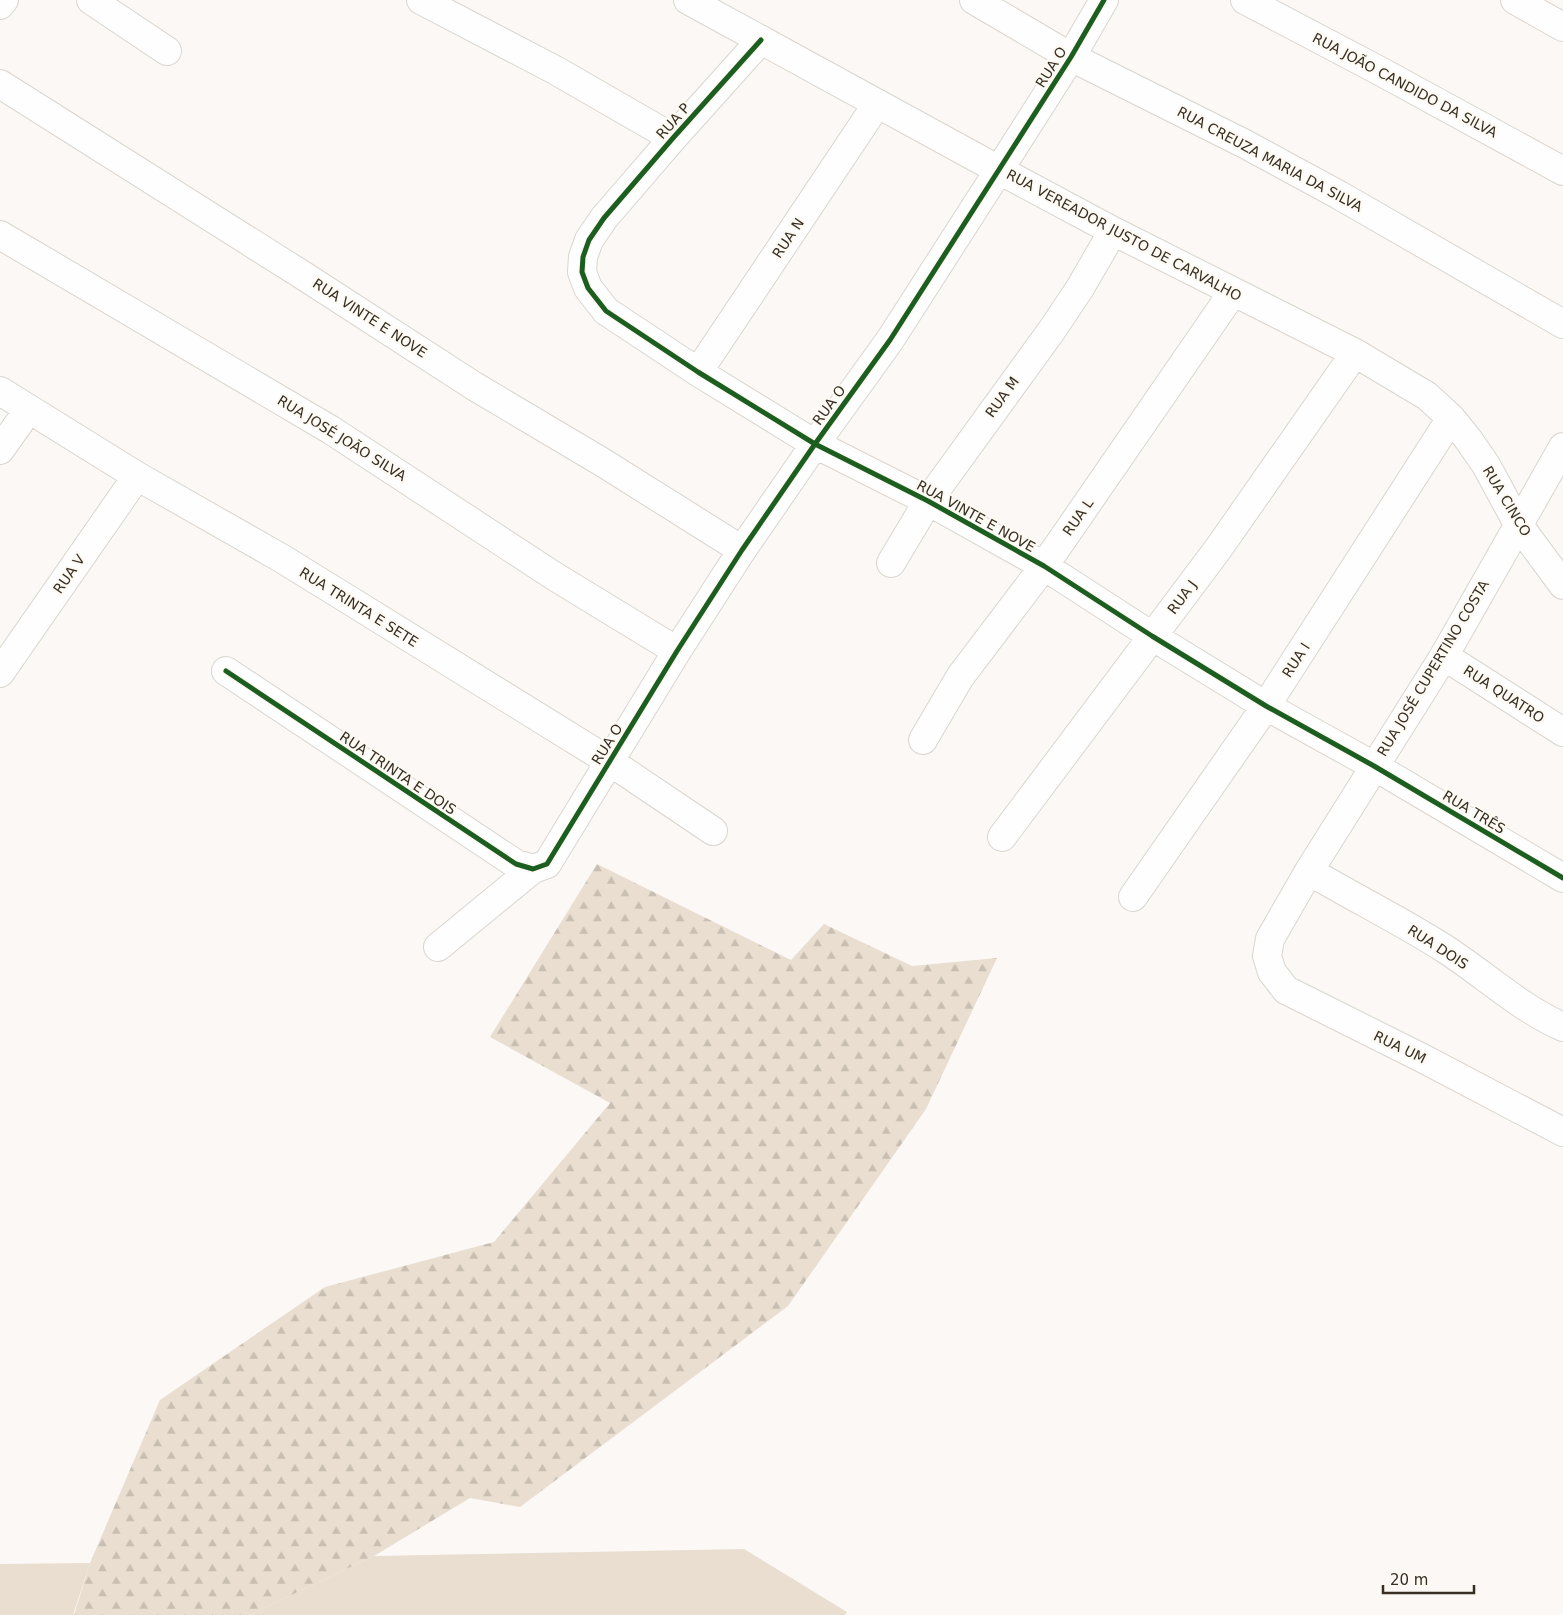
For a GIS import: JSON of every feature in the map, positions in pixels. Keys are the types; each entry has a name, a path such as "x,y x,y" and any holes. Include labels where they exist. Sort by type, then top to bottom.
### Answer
{"street":[{"path":"0,5 4,0"},
{"path":"91,0 167,50"},
{"path":"421,0 555,70 672,138"},
{"name":"RUA VEREADOR JUSTO DE CARVALHO","path":"688,0 1113,231 1355,353 1427,396 1451,418"},
{"name":"RUA CREUZA MARIA DA SILVA","path":"974,0 1071,57 1245,144 1340,195 1563,324"},
{"name":"RUA O","path":"533,869 547,864 609,761 742,550 890,340 1071,57 1104,0"},
{"name":"RUA JOÃO CANDIDO DA SILVA","path":"1246,0 1563,172"},
{"path":"1515,0 1563,26"},
{"name":"RUA P","path":"604,218 672,138 761,40"},
{"name":"RUA VINTE E NOVE","path":"0,84 474,386 602,462 742,550"},
{"name":"RUA N","path":"698,372 877,104"},
{"name":"RUA VINTE E NOVE","path":"604,218 590,240 583,257 582,272 588,288 606,311 698,372 815,444 928,501 1044,566 1152,636 1266,706 1374,766"},
{"name":"RUA M","path":"891,562 928,501 1052,330 1080,288 1113,231"},
{"name":"RUA JOSÉ JOÃO SILVA","path":"0,235 331,430 554,576 678,652"},
{"name":"RUA L","path":"923,740 960,677 1044,566 1233,292"},
{"name":"RUA J","path":"1002,837 1268,479 1355,353"},
{"name":"RUA TRINTA E SETE","path":"0,391 137,476 280,558 609,761 713,831"},
{"path":"0,450 29,409"},
{"name":"RUA CINCO","path":"1451,418 1486,465 1518,524 1563,585"},
{"name":"RUA I","path":"1133,897 1266,706 1451,418"},
{"name":"RUA JOSÉ CUPERTINO COSTA","path":"1270,940 1309,871 1444,656 1563,447"},
{"name":"RUA V","path":"0,673 137,476"},
{"name":"RUA QUATRO","path":"1444,656 1563,732"},
{"name":"RUA TRINTA E DOIS","path":"226,671 516,864 533,869"},
{"name":"RUA TRÊS","path":"1374,766 1563,878"},
{"path":"438,947 533,869"},
{"name":"RUA DOIS","path":"1309,871 1442,948 1509,996 1540,1016 1563,1027"},
{"name":"RUA UM","path":"1270,940 1267,956 1272,972 1286,990 1424,1058 1563,1132"}],"green space":[{"path":"597,864 791,960 824,924 912,966 997,958 926,1109 788,1306 520,1507 470,1498 374,1556 249,1615 74,1615 90,1563 160,1400 325,1287 494,1242 610,1103 490,1037"},
{"path":"744,1549 847,1612 845,1615 249,1615 374,1556"},
{"path":"90,1563 73,1615 0,1615 0,1564"}],"cycle path":[{"path":"226,671 516,864 533,869 547,864 677,651 742,550 890,340 1071,57 1104,0"},
{"path":"761,40 604,218 589,240 583,257 582,272 588,288 606,311 698,372 815,444 928,501 1044,566 1152,636 1266,706 1374,766 1563,878"}]}
